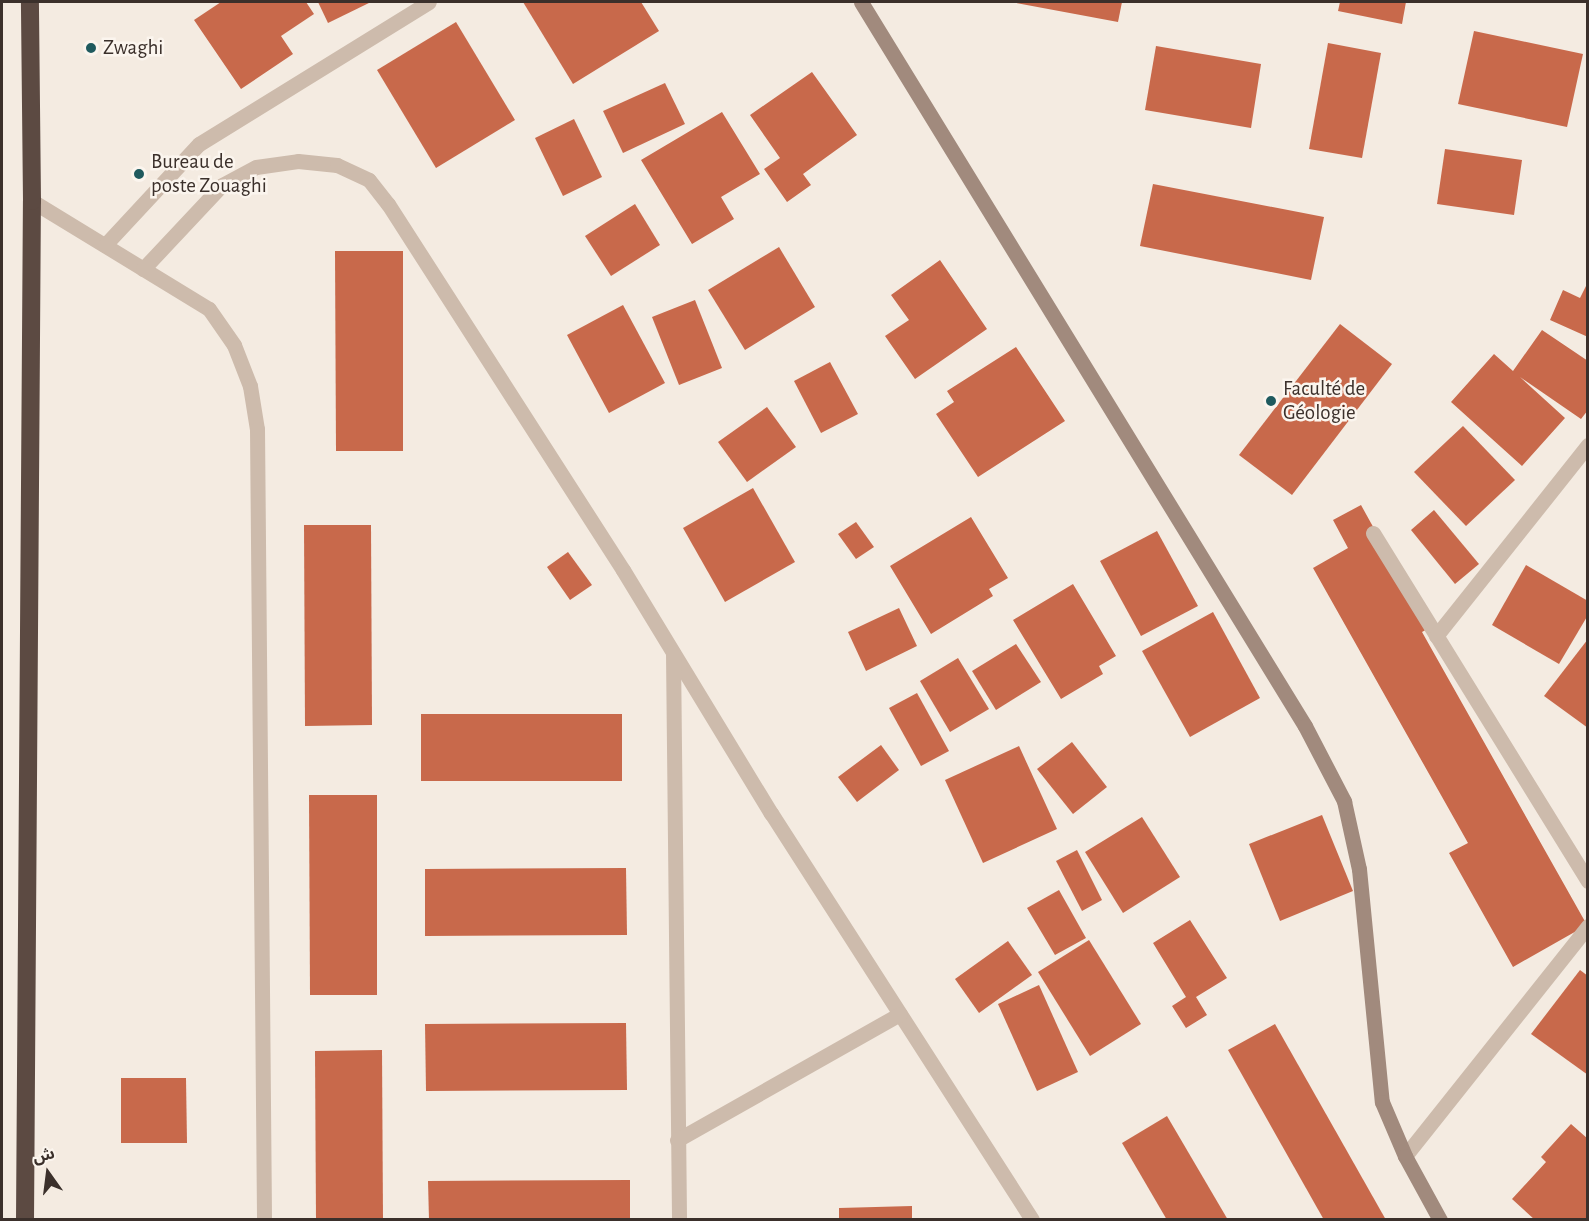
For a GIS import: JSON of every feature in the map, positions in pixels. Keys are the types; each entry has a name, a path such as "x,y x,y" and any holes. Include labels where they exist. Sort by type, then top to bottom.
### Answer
{"highway":[{"path":"25,1220 32,201 30,2"}],"street":[{"path":"105,245 199,144 429,2"},
{"path":"861,2 1305,726 1344,801 1359,869 1382,1102 1405,1156 1440,1220"},
{"path":"143,268 222,185 256,167 298,161 337,165 369,180 407,234 673,652 771,813 1032,1220"},
{"path":"32,201 209,309 234,345 250,386 257,429 264,1220"},
{"path":"1436,636 1587,445"},
{"path":"1372,533 1587,881"},
{"path":"673,652 679,1220"},
{"path":"1405,1156 1587,926"},
{"path":"677,1140 900,1014"}],"building":[{"path":"221,2 306,2 314,14 281,36 293,54 241,89 194,20"},
{"path":"318,2 371,2 328,23"},
{"path":"523,2 641,2 659,31 573,84"},
{"path":"1011,2 1122,2 1118,22"},
{"path":"1340,2 1406,2 1402,24 1338,11"},
{"path":"456,22 515,120 436,168 377,70"},
{"path":"1474,31 1583,54 1567,127 1458,104"},
{"path":"1328,43 1381,53 1362,158 1309,149"},
{"path":"1156,46 1261,64 1251,128 1145,110"},
{"path":"812,72 857,135 803,174 811,185 787,202 764,169 780,158 750,115"},
{"path":"665,83 685,124 623,153 603,111"},
{"path":"722,112 760,174 721,197 734,219 692,244 641,160"},
{"path":"574,119 602,177 563,196 535,138"},
{"path":"1445,149 1522,160 1514,215 1437,204"},
{"path":"1153,184 1324,217 1311,280 1140,246"},
{"path":"635,204 660,245 611,276 585,236"},
{"path":"779,247 815,307 745,350 708,290"},
{"path":"335,251 403,251 403,451 336,451"},
{"path":"940,260 987,329 915,379 885,336 909,320 891,295"},
{"path":"1588,282 1588,337 1550,320 1563,290 1580,298"},
{"path":"695,300 722,368 679,385 652,317"},
{"path":"623,305 665,383 609,413 567,335"},
{"path":"1340,324 1392,364 1292,495 1239,455"},
{"path":"1542,330 1588,361 1588,410 1581,419 1520,377 1565,418 1522,466 1451,402 1494,354 1513,371"},
{"path":"1016,347 1065,421 978,477 936,414 954,402 947,391"},
{"path":"830,362 858,414 821,433 794,381"},
{"path":"767,407 796,447 747,482 718,442"},
{"path":"1463,426 1515,480 1466,526 1414,472"},
{"path":"753,488 795,562 725,602 683,528"},
{"path":"1361,505 1429,628 1422,632 1587,925 1513,967 1449,853 1468,843 1313,568 1348,548 1333,520"},
{"path":"1434,510 1479,564 1455,584 1411,530"},
{"path":"971,517 1008,578 989,589 993,596 931,634 890,566"},
{"path":"856,522 874,547 856,559 838,534"},
{"path":"304,525 371,525 372,725 305,726"},
{"path":"1157,531 1198,606 1141,636 1100,561"},
{"path":"568,552 592,585 570,600 547,567"},
{"path":"1526,565 1588,601 1588,615 1559,664 1492,625"},
{"path":"1073,584 1116,656 1099,666 1103,674 1061,699 1013,620"},
{"path":"899,608 917,646 866,671 848,632"},
{"path":"1213,612 1260,698 1190,737 1142,651"},
{"path":"1588,639 1588,728 1544,696"},
{"path":"1016,644 1041,682 996,710 972,671"},
{"path":"958,658 989,709 950,732 920,681"},
{"path":"917,693 949,751 921,766 889,708"},
{"path":"421,714 622,714 622,781 421,781"},
{"path":"1072,742 1107,787 1073,814 1037,769"},
{"path":"881,745 899,770 857,802 838,777"},
{"path":"1019,746 1057,829 983,863 945,780"},
{"path":"309,795 377,795 377,995 310,995"},
{"path":"1322,815 1353,891 1280,921 1249,844"},
{"path":"1142,817 1180,877 1123,913 1085,852"},
{"path":"1077,850 1102,900 1082,911 1056,861"},
{"path":"626,868 627,935 425,936 425,869"},
{"path":"1059,890 1086,938 1055,955 1027,908"},
{"path":"1190,920 1227,978 1196,997 1207,1015 1186,1028 1172,1006 1186,997 1153,943"},
{"path":"1089,940 1141,1024 1090,1056 1038,972"},
{"path":"1008,941 1032,975 979,1013 955,979"},
{"path":"1580,970 1588,976 1588,1075 1531,1034"},
{"path":"1039,985 1078,1072 1037,1091 998,1004"},
{"path":"626,1023 627,1090 426,1091 425,1024"},
{"path":"1275,1024 1386,1220 1324,1220 1228,1050"},
{"path":"382,1050 383,1220 316,1220 315,1051"},
{"path":"121,1078 186,1078 187,1143 121,1143"},
{"path":"1167,1116 1228,1220 1167,1220 1122,1143"},
{"path":"1571,1124 1588,1139 1588,1218 1535,1220 1512,1199 1546,1162 1541,1157"},
{"path":"630,1180 630,1220 429,1220 428,1181"},
{"path":"912,1206 912,1220 839,1220 839,1208"}],"place":[{"name":"Zwaghi","path":"91,48"},
{"name":"Bureau de poste Zouaghi","path":"139,174"},
{"name":"Faculté de Géologie","path":"1271,401"}]}
